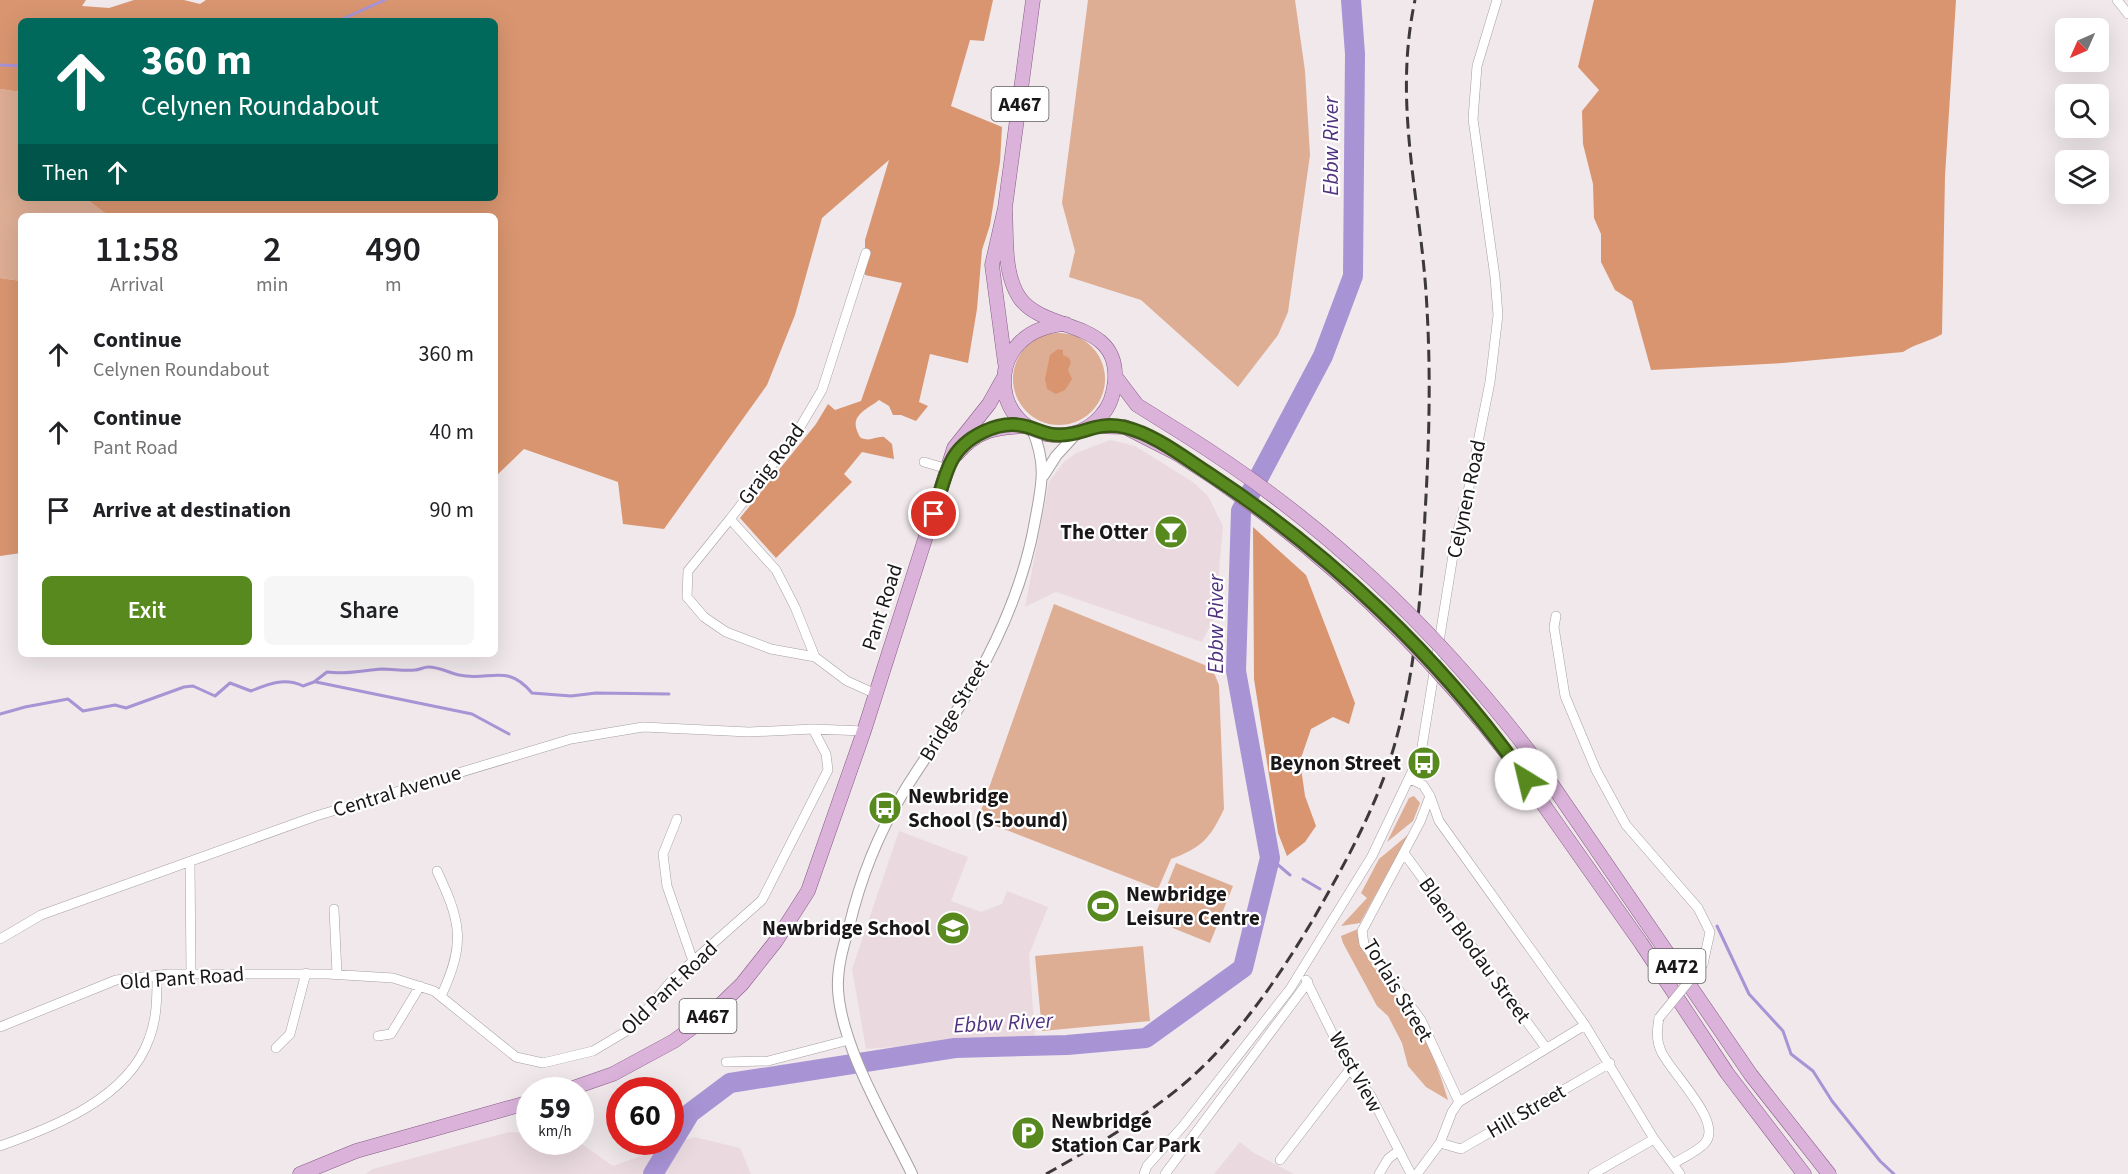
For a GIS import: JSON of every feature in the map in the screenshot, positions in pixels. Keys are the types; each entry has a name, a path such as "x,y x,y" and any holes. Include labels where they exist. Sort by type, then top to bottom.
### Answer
{"main road":[{"name":"A467","path":"1004,372 992,271 1005,208 1033,0"},
{"name":"A467","path":"1005,208 1009,271 1017,294 1034,311 1066,324"},
{"path":"1066,324 1046,326 1030,333 1015,347 1004,372 1009,404 1030,428 1051,435 1077,433 1090,426 1108,407 1114,389 1115,376"},
{"name":"A472","path":"1066,324 1083,329 1099,340 1111,357 1115,376 1137,405 1185,435 1289,507 1332,541 1401,603 1484,692 1531,754 1751,1075 1828,1174"},
{"name":"Pant Road","path":"864,731 956,442 989,404 1004,372"},
{"name":"A472","path":"1090,426 1125,428 1151,438 1176,453 1272,519 1354,587 1423,653 1470,706 1512,760 1641,943 1727,1073 1804,1174"},
{"name":"Pant Road","path":"950,465 971,439 987,429 1030,428"},
{"name":"A467","path":"594,1081 613,1074 674,1041 711,1014 742,984 776,941 808,891 864,731"},
{"path":"300,1174 356,1151 516,1106"}],"street":[{"name":"Celynen Road","path":"1144,1174 1147,1166 1183,1126 1266,1022 1301,969 1372,856 1421,753 1453,553 1490,382 1498,315 1496,277 1473,119 1478,66 1497,0"},
{"path":"2117,0 2128,14"},
{"name":"Graig Road","path":"815,657 776,570 730,519 796,434 822,390 866,253"},
{"name":"Bridge Street","path":"912,1174 852,1045 840,1009 838,977 851,917 863,879 894,808 974,682 1016,597 1029,554 1044,476 1043,459 1030,428"},
{"name":"Bridge Street","path":"1044,476 1056,456 1077,433"},
{"path":"924,462 950,465"},
{"path":"730,519 688,571 687,597 704,617 726,632 771,649 815,657 847,681 876,694"},
{"path":"1556,616 1554,627 1565,696 1596,770 1626,825 1698,908 1710,932 1703,964 1659,1018 1656,1035 1661,1051 1709,1122 1708,1137 1704,1144 1673,1164"},
{"name":"Central Avenue","path":"1,935 41,915 316,816 524,752 603,732 643,727 749,732 813,729"},
{"path":"813,729 864,731"},
{"name":"Old Pant Road","path":"0,1027 116,980 191,974 337,974 393,978 420,986 441,996 506,1052 516,1057 543,1063 593,1051 630,1029 658,994 762,900 828,770 826,754 813,729"},
{"path":"1410,779 1423,785 1430,796 1439,821 1585,1024 1654,1139 1680,1174"},
{"name":"Torlais Street","path":"1430,796 1404,852 1362,931 1364,944 1421,1020 1458,1102"},
{"path":"677,819 663,854 666,886 693,961"},
{"name":"Blaen Blodau Street","path":"1404,852 1546,1048"},
{"path":"190,862 191,974"},
{"path":"437,871 454,909 458,941 453,971 441,996"},
{"path":"334,909 337,974"},
{"name":"West View","path":"1301,969 1350,1069 1371,1096 1411,1174"},
{"path":"276,1048 290,1034 306,973"},
{"path":"0,1146 36,1134 67,1118 109,1093 131,1071 149,1041 158,1005 157,976"},
{"path":"1165,1174 1308,982"},
{"path":"378,1036 392,1034 420,986"},
{"path":"1417,1174 1440,1143 1458,1102 1585,1024"},
{"path":"726,1062 768,1061 852,1045"},
{"name":"Hill Street","path":"1440,1143 1461,1149 1610,1063"},
{"path":"1280,1160 1350,1069"},
{"path":"1593,1174 1654,1139"},
{"path":"1379,1174 1388,1159 1398,1151"}],"shaded area":[{"path":"0,0 86,0 82,6 109,8 134,0 184,0 200,4 206,0 993,0 984,41 970,40 951,106 1002,127 1000,162 990,225 982,250 977,309 968,363 930,354 919,402 928,406 916,421 901,415 893,415 889,406 879,400 861,413 856,422 860,436 867,439 884,437 892,444 894,459 862,452 844,474 852,482 776,558 740,518 816,424 828,404 835,410 861,401 902,283 865,275 865,240 889,160 822,218 795,315 767,385 664,529 623,524 618,482 524,449 498,474 498,213 105,213 89,201 498,201 498,18 18,18 18,92 0,89"},
{"path":"1088,0 1295,0 1305,71 1310,155 1288,312 1278,335 1238,387 1141,300 1069,277 1075,251 1062,203"},
{"path":"1594,0 1956,0 1945,176 1942,334 1903,352 1783,363 1651,370 1632,301 1615,290 1601,262 1601,234 1594,218 1593,184 1583,144 1582,111 1599,90 1578,67"},
{"path":"0,89 18,92 18,201 89,201 105,213 18,213 18,281 0,278"},
{"path":"0,278 18,281 18,553 0,556"},
{"path":"1059,333 1077,337 1091,347 1101,361 1105,379 1101,397 1091,411 1077,421 1059,425 1041,421 1027,411 1017,397 1013,379 1017,361 1027,347 1041,337"},
{"path":"1058,349 1063,350 1063,355 1071,362 1068,370 1072,379 1065,390 1056,394 1047,389 1045,379 1050,355"},
{"path":"1110,440 1135,446 1193,482 1208,496 1223,526 1215,616 1202,642 1056,592 1025,607 1049,482 1064,462 1076,453"},
{"path":"1253,527 1306,575 1355,703 1349,724 1333,717 1311,729 1300,761 1305,796 1316,826 1305,842 1287,856 1278,833 1254,679"},
{"path":"1054,604 1212,668 1219,685 1224,809 1204,841 1190,851 1171,859 1158,889 978,819"},
{"path":"1414,796 1420,803 1413,821 1387,842 1409,798"},
{"name":"Newbridge School","path":"899,831 968,857 951,901 981,912 1002,904 1007,891 1048,907 1029,955 1035,1037 866,1049 852,969"},
{"path":"1409,834 1360,923 1341,926 1367,898 1361,893 1379,859"},
{"path":"1176,863 1233,886 1210,943 1153,920"},
{"path":"1358,929 1366,955 1417,1022 1448,1100 1426,1087 1408,1066 1402,1043 1388,1016 1377,1006 1343,943 1341,936"},
{"path":"1143,946 1150,1021 1042,1031 1035,956"},
{"path":"509,1132 516,1132 516,1155 594,1155 594,1153 613,1166 644,1155 684,1155 684,1141 694,1137 740,1148 751,1174 365,1174 373,1169"},
{"path":"1240,1142 1254,1153 1294,1174 1214,1174"}],"waterway":[{"path":"345,18 385,0"},
{"name":"Ebbw River","path":"653,1174 690,1113 730,1083 955,1048 1067,1045 1146,1038 1243,968 1270,858 1236,671 1241,511 1323,356 1353,276 1355,54 1351,0"},
{"path":"0,65 18,66"},
{"path":"0,714 68,699 83,711 115,705 126,708 184,687 193,686 215,696 230,683 251,691 283,682 303,686 314,682 327,672 417,670 428,667 470,677 497,675 514,678 532,693 571,696 596,693 669,694"},
{"path":"316,682 472,714 509,734"},
{"path":"1270,858 1290,875"},
{"path":"1303,879 1320,889"},
{"path":"1717,926 1749,994 1783,1031 1791,1054 1813,1071 1832,1101 1880,1161 1894,1174"}],"railway":[{"path":"1046,1174 1103,1141 1178,1089 1211,1058 1243,1022 1286,964 1322,905 1362,829 1397,738 1410,675 1419,611 1428,463 1427,309 1407,117 1406,79 1415,0"}],"place":[{"name":"The Otter","path":"1171,532"},
{"name":"Beynon Street","path":"1424,763"},
{"name":"Newbridge School (S-bound)","path":"885,808"},
{"name":"Newbridge Leisure Centre","path":"1103,906"},
{"name":"Newbridge School","path":"953,928"},
{"name":"Newbridge Station Car Park","path":"1028,1133"}],"route":[{"path":"934,514 951,461 964,445 987,429 1027,426 1042,433 1067,435 1090,426 1114,426 1139,432 1193,464 1255,506 1303,542 1354,587 1423,653 1470,706 1526,779"}]}
